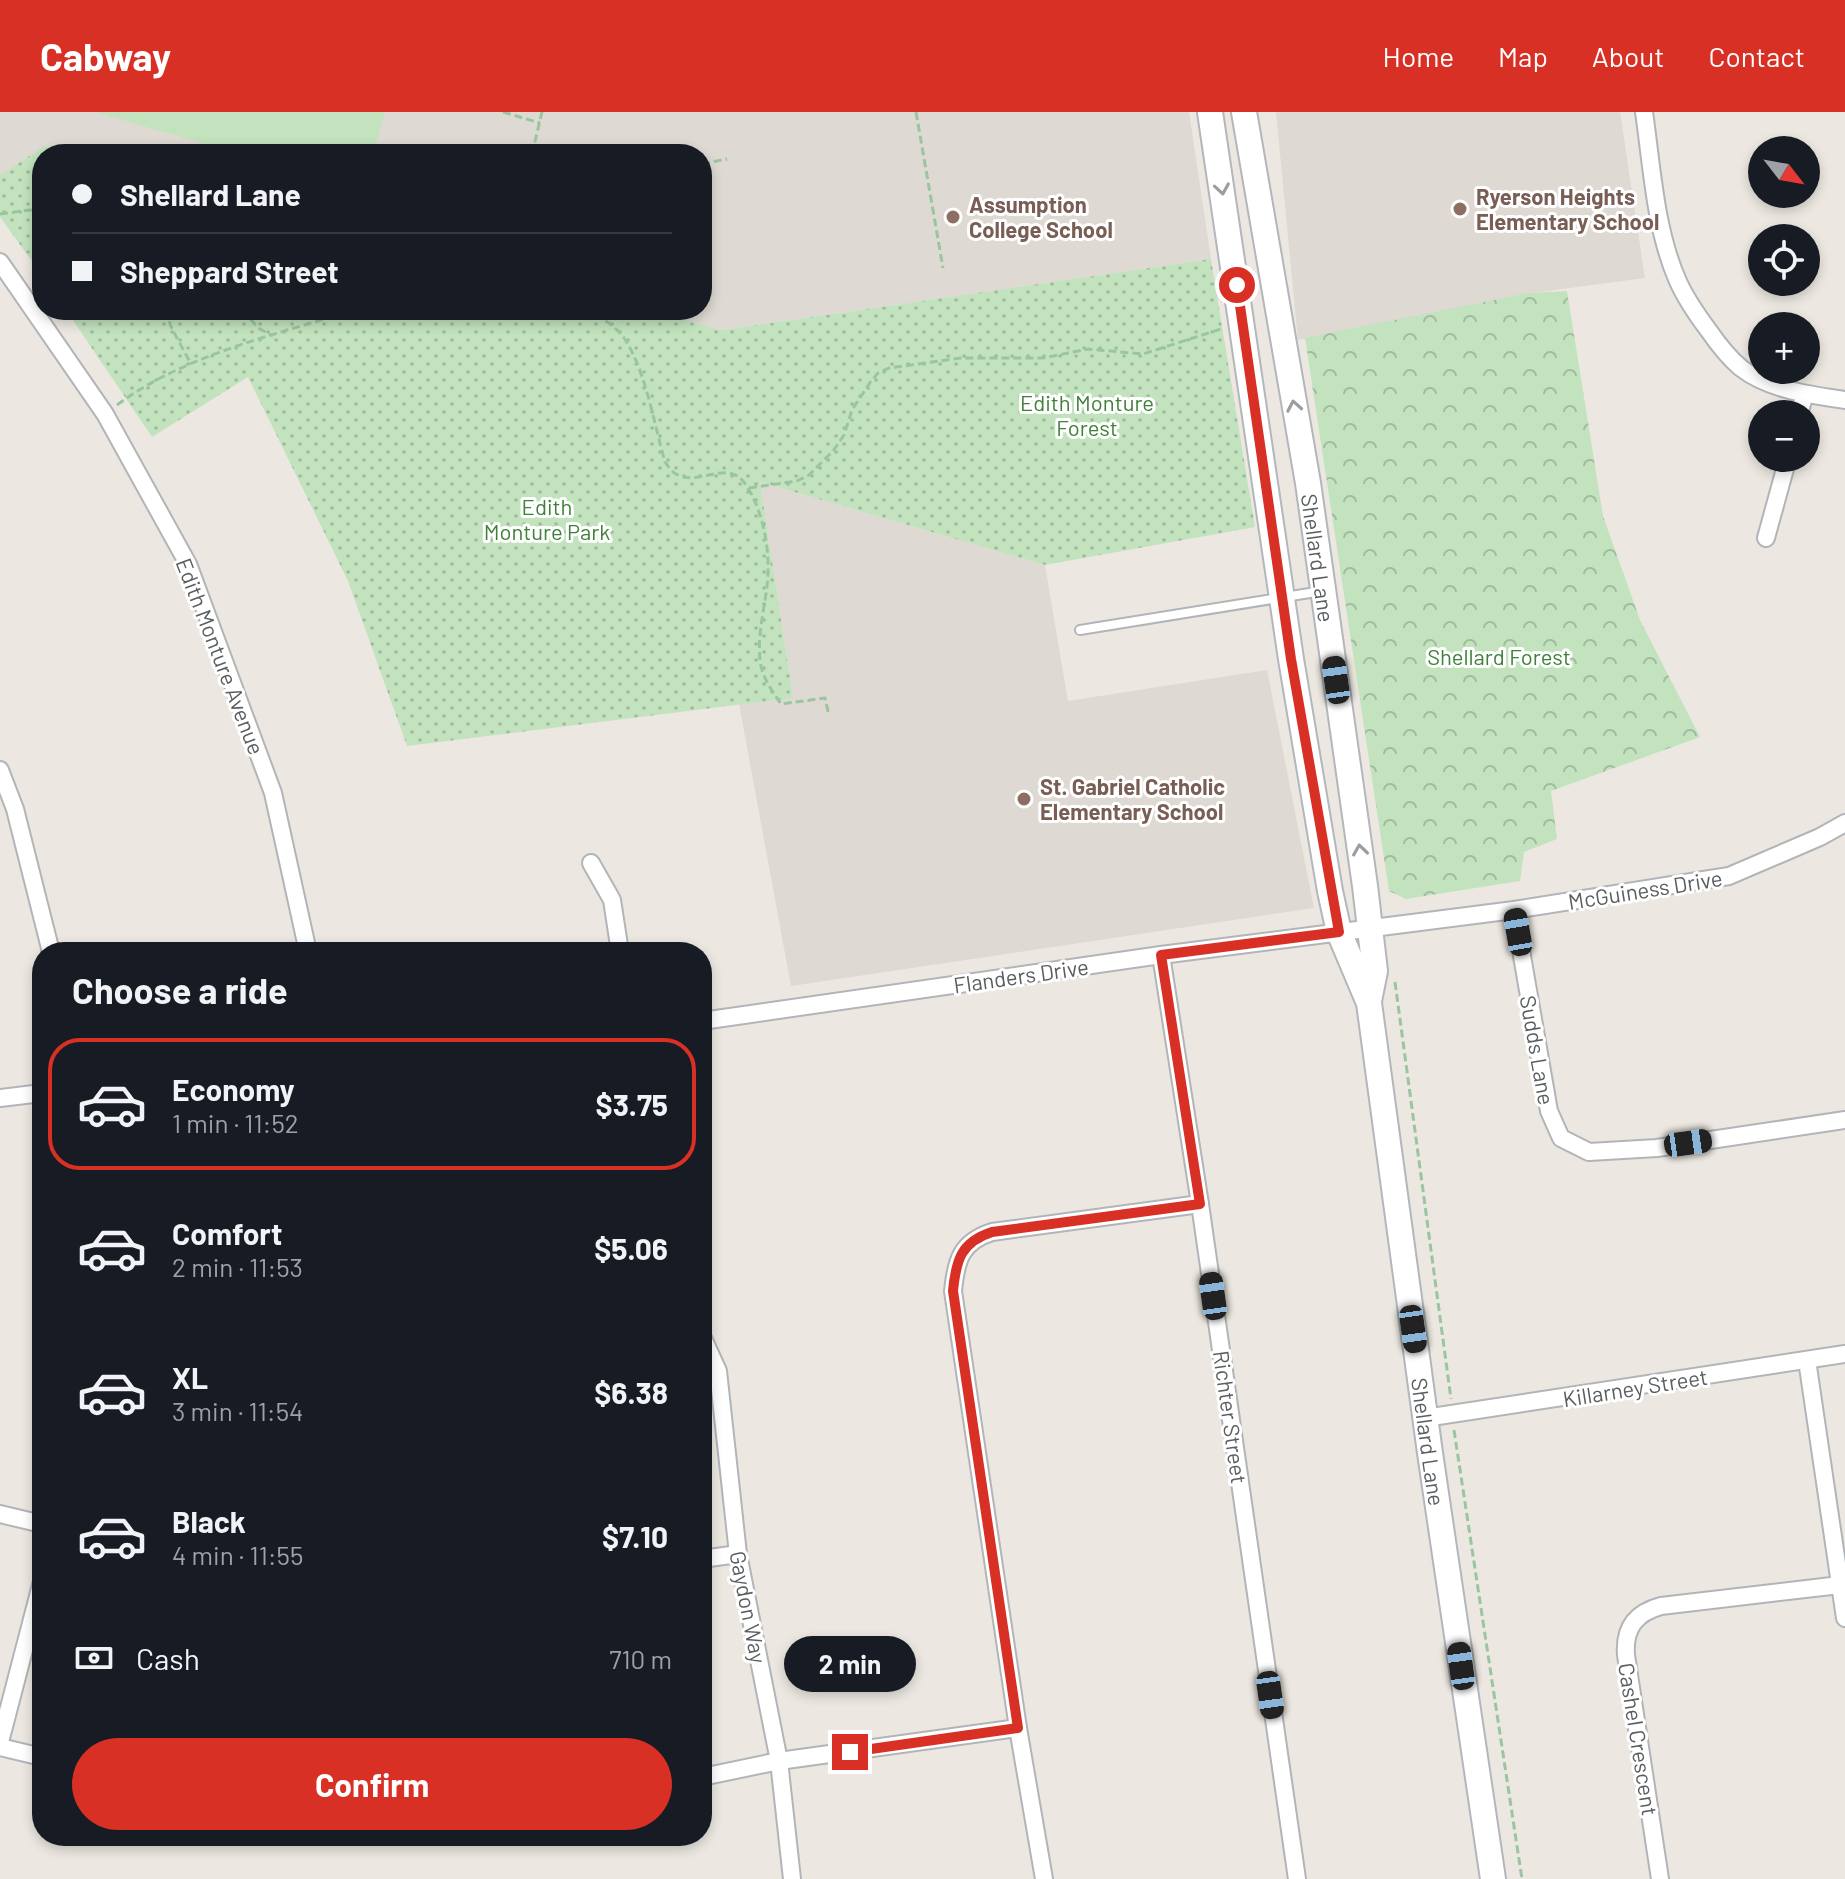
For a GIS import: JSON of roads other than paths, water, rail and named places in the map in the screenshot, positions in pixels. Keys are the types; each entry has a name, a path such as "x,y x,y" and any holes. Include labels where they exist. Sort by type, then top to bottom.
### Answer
{"main road":[{"name":"Shellard Lane","path":"1210,112 1291,659 1339,932 1369,1003 1425,1418 1493,1879"},
{"name":"Shellard Lane","path":"1244,112 1308,483 1371,927 1375,971 1369,1003"}],"street":[{"path":"1644,112 1667,247 1677,279 1694,311 1717,343 1742,369 1769,383 1805,394 1845,400"},
{"name":"Edith Monture Avenue","path":"0,262 32,308"},
{"name":"Edith Monture Avenue","path":"40,320 105,414 188,564 273,793 306,942"},
{"path":"1803,400 1805,394"},
{"path":"1766,538 1784,472"},
{"path":"0,770 15,809 48,942"},
{"name":"McGuiness Drive","path":"1339,932 1514,910 1729,876 1845,823"},
{"path":"591,863 612,900 618,942"},
{"name":"Sudds Lane","path":"1514,910 1549,1111 1561,1138 1589,1152 1657,1148 1845,1120"},
{"name":"Flanders Drive","path":"712,1020 1339,932"},
{"name":"Richter Street","path":"1161,955 1297,1879"},
{"path":"0,1098 32,1094"},
{"path":"1044,1879 1018,1728 953,1291 955,1271 960,1255 975,1238 992,1232 1200,1204"},
{"name":"Killarney Street","path":"1425,1418 1845,1354"},
{"name":"Gaydon Way","path":"712,1358 718,1371 738,1554 779,1761 792,1879"},
{"path":"1807,1360 1845,1618"},
{"path":"0,1514 32,1522"},
{"path":"712,1558 738,1554"},
{"name":"Cashel Crescent","path":"1660,1879 1626,1655 1627,1632 1633,1621 1661,1606 1840,1585"},
{"path":"32,1620 0,1744 32,1754"},
{"path":"712,1775 779,1761 1018,1728"}],"lane":[{"path":"1080,630 1323,591"}],"place":[{"name":"Ryerson Heights Elementary School","path":"1460,209"},
{"name":"Assumption College School","path":"953,217"},
{"name":"St. Gabriel Catholic Elementary School","path":"1024,799"}],"park label":[{"name":"Edith Monture Forest","path":"1087,414"},
{"name":"Edith Monture Park","path":"547,518"},
{"name":"Shellard Forest","path":"1499,656"}]}
